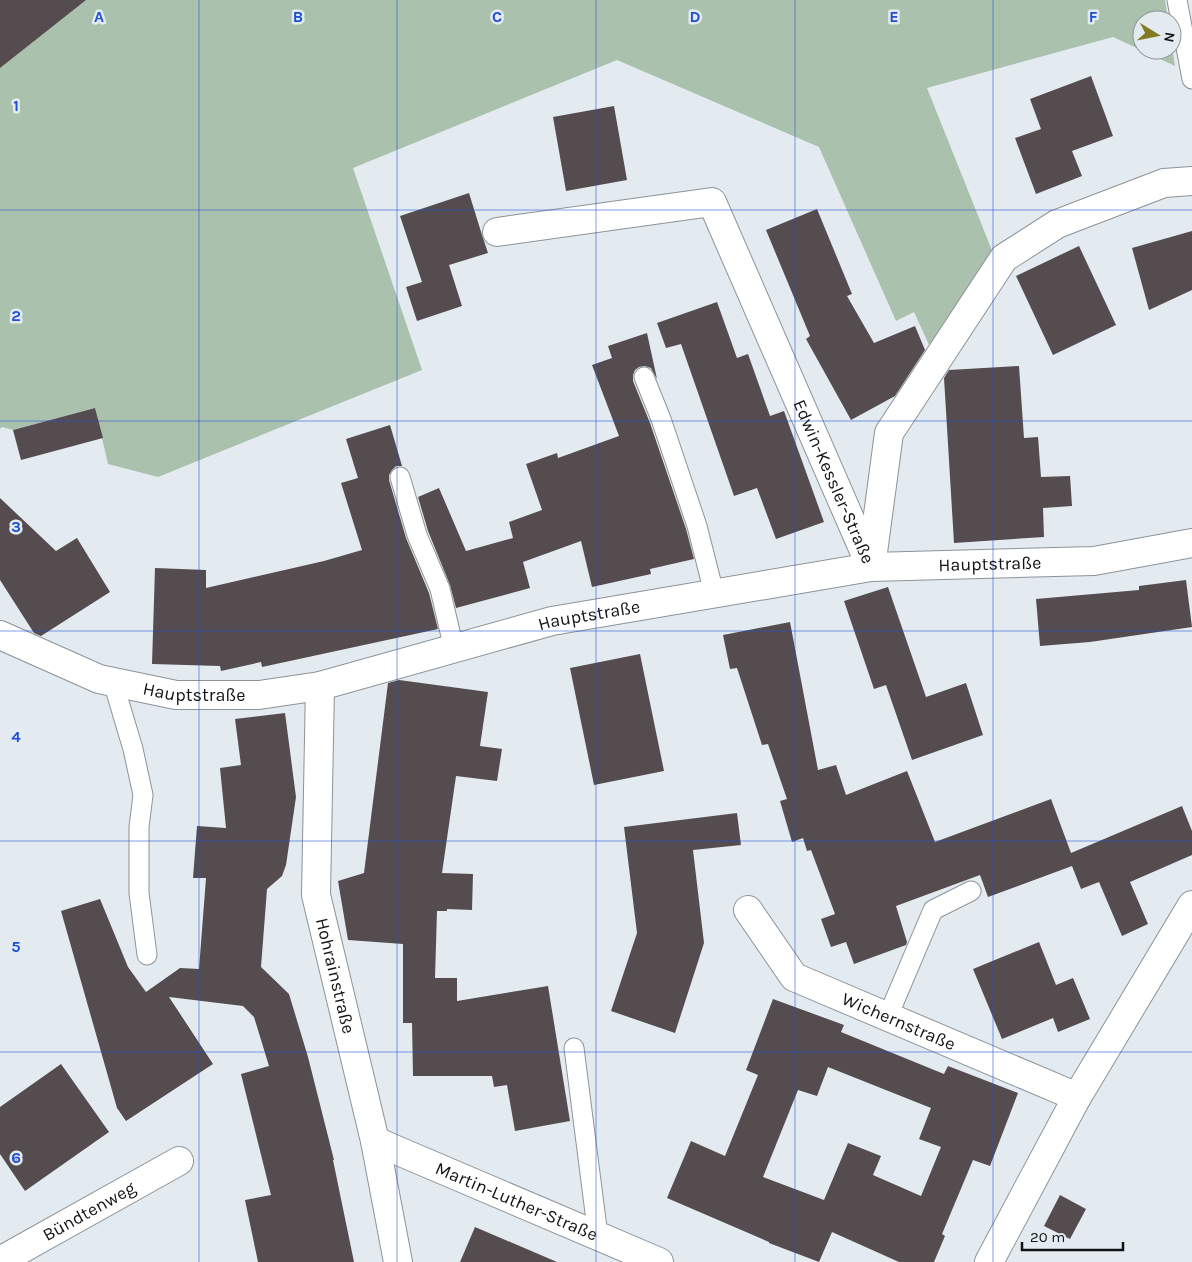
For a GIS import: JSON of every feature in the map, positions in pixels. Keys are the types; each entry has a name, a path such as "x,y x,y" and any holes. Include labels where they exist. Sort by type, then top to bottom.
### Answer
{"street":[{"name":"Edwin-Kessler-Straße","path":"871,567 889,433 1004,258 1057,224 1164,183 1192,181"},
{"name":"Edwin-Kessler-Straße","path":"497,232 712,202 871,567"},
{"name":"Hauptstraße","path":"0,635 99,679 176,695 259,695 320,686 552,622 871,567 1094,561 1192,543"},
{"name":"Hohrainstraße","path":"320,686 316,895 375,1141 398,1262"},
{"path":"989,1262 1077,1097 1192,905"},
{"name":"Wichernstraße","path":"748,910 794,977 1077,1097"},
{"name":"Martin-Luther-Straße","path":"375,1141 659,1262"},
{"name":"Bündtenweg","path":"0,1261 179,1161"}],"lane":[{"path":"1177,0 1192,79"},
{"path":"644,377 661,418 697,526 714,593"},
{"path":"400,477 418,535 440,588 454,649"},
{"path":"113,682 133,749 143,795 139,827 139,893 147,955"},
{"path":"888,1016 933,910 972,891"},
{"path":"574,1048 598,1236"}],"green space":[{"path":"0,0 1165,0 1166,10 1132,10 1132,46 1113,37 927,88 993,253 930,347 914,312 896,321 819,147 617,60 353,168 422,370 158,477 108,464 95,408 13,430 2,427 0,429"},
{"path":"1162,60 1174,60 1175,66"}],"building":[{"path":"0,0 86,0 0,68"},
{"path":"1091,76 1113,136 1072,151 1082,176 1036,194 1015,138 1041,129 1030,99"},
{"path":"614,106 627,180 566,191 553,117"},
{"path":"469,193 488,253 449,265 462,306 417,321 406,287 422,282 400,216"},
{"path":"817,209 852,294 847,296 874,343 915,326 925,350 895,396 851,420 806,339 810,336 766,230"},
{"path":"1192,231 1192,290 1149,310 1132,248"},
{"path":"1079,246 1116,325 1053,355 1016,276"},
{"path":"717,302 737,358 748,354 770,416 784,411 824,522 776,539 757,488 734,496 681,344 666,348 657,323"},
{"path":"647,333 657,379 651,368 645,366 635,370 633,381 650,423 686,529 694,559 650,569 651,574 592,587 581,541 523,562 530,588 456,608 450,585 428,531 418,497 439,488 466,551 513,538 509,522 542,510 526,464 557,453 558,458 619,436 592,365 612,358 608,346"},
{"path":"1019,366 1024,438 1038,437 1041,477 1070,476 1072,506 1043,508 1044,537 954,543 944,378 949,370"},
{"path":"95,408 103,438 21,460 13,430"},
{"path":"390,425 402,466 396,466 392,470 389,480 406,538 429,593 438,629 262,667 261,662 221,671 220,666 152,664 155,568 206,570 206,588 324,561 362,550 341,483 358,478 346,439"},
{"path":"0,498 56,551 77,538 110,592 41,636 34,633 0,580"},
{"path":"1186,580 1192,627 1090,642 1040,646 1036,599 1139,590 1139,586"},
{"path":"888,587 926,697 966,683 983,735 912,760 886,685 874,689 844,601"},
{"path":"790,622 818,770 836,765 846,795 907,771 935,842 1051,799 1071,853 1182,806 1192,831 1192,855 1130,882 1148,924 1122,936 1099,882 1081,889 1072,866 988,897 980,875 896,906 907,942 906,945 854,964 846,942 831,947 821,919 835,914 811,850 807,851 803,838 792,842 780,801 787,799 768,744 762,745 737,668 730,669 723,635"},
{"path":"640,654 664,771 594,785 570,668"},
{"path":"399,680 488,692 480,746 502,749 497,781 456,776 442,873 473,874 472,910 447,909 447,911 437,911 435,978 457,978 457,1001 548,986 570,1121 515,1131 507,1085 494,1087 492,1076 413,1076 412,1023 403,1023 403,944 348,940 338,881 364,873 388,683"},
{"path":"285,713 296,797 286,865 282,876 267,889 261,967 289,994 308,1057 334,1160 354,1262 258,1262 245,1200 271,1195 241,1074 269,1066 254,1017 243,1006 169,997 213,1064 126,1121 117,1108 61,911 100,899 128,967 146,992 180,968 199,969 206,878 193,878 197,826 226,828 220,768 241,765 235,719"},
{"path":"737,813 741,845 693,850 704,943 675,1033 611,1011 637,933 624,827"},
{"path":"1039,942 1056,985 1073,978 1090,1019 1058,1032 1053,1018 1002,1039 973,969"},
{"path":"773,999 844,1025 841,1032 944,1074 948,1066 1018,1093 990,1166 973,1160 942,1234 945,1236 934,1262 899,1262 832,1232 819,1262 769,1243 667,1198 691,1141 725,1156 758,1075 746,1070","holes":["828,1067 931,1108 919,1139 941,1147 921,1196 873,1175 881,1156 848,1143 824,1200 763,1177 798,1090 817,1096"]},
{"path":"61,1064 109,1132 25,1191 0,1154 0,1107"},
{"path":"1060,1195 1086,1209 1070,1239 1044,1226"},
{"path":"475,1227 557,1262 460,1262"}]}
